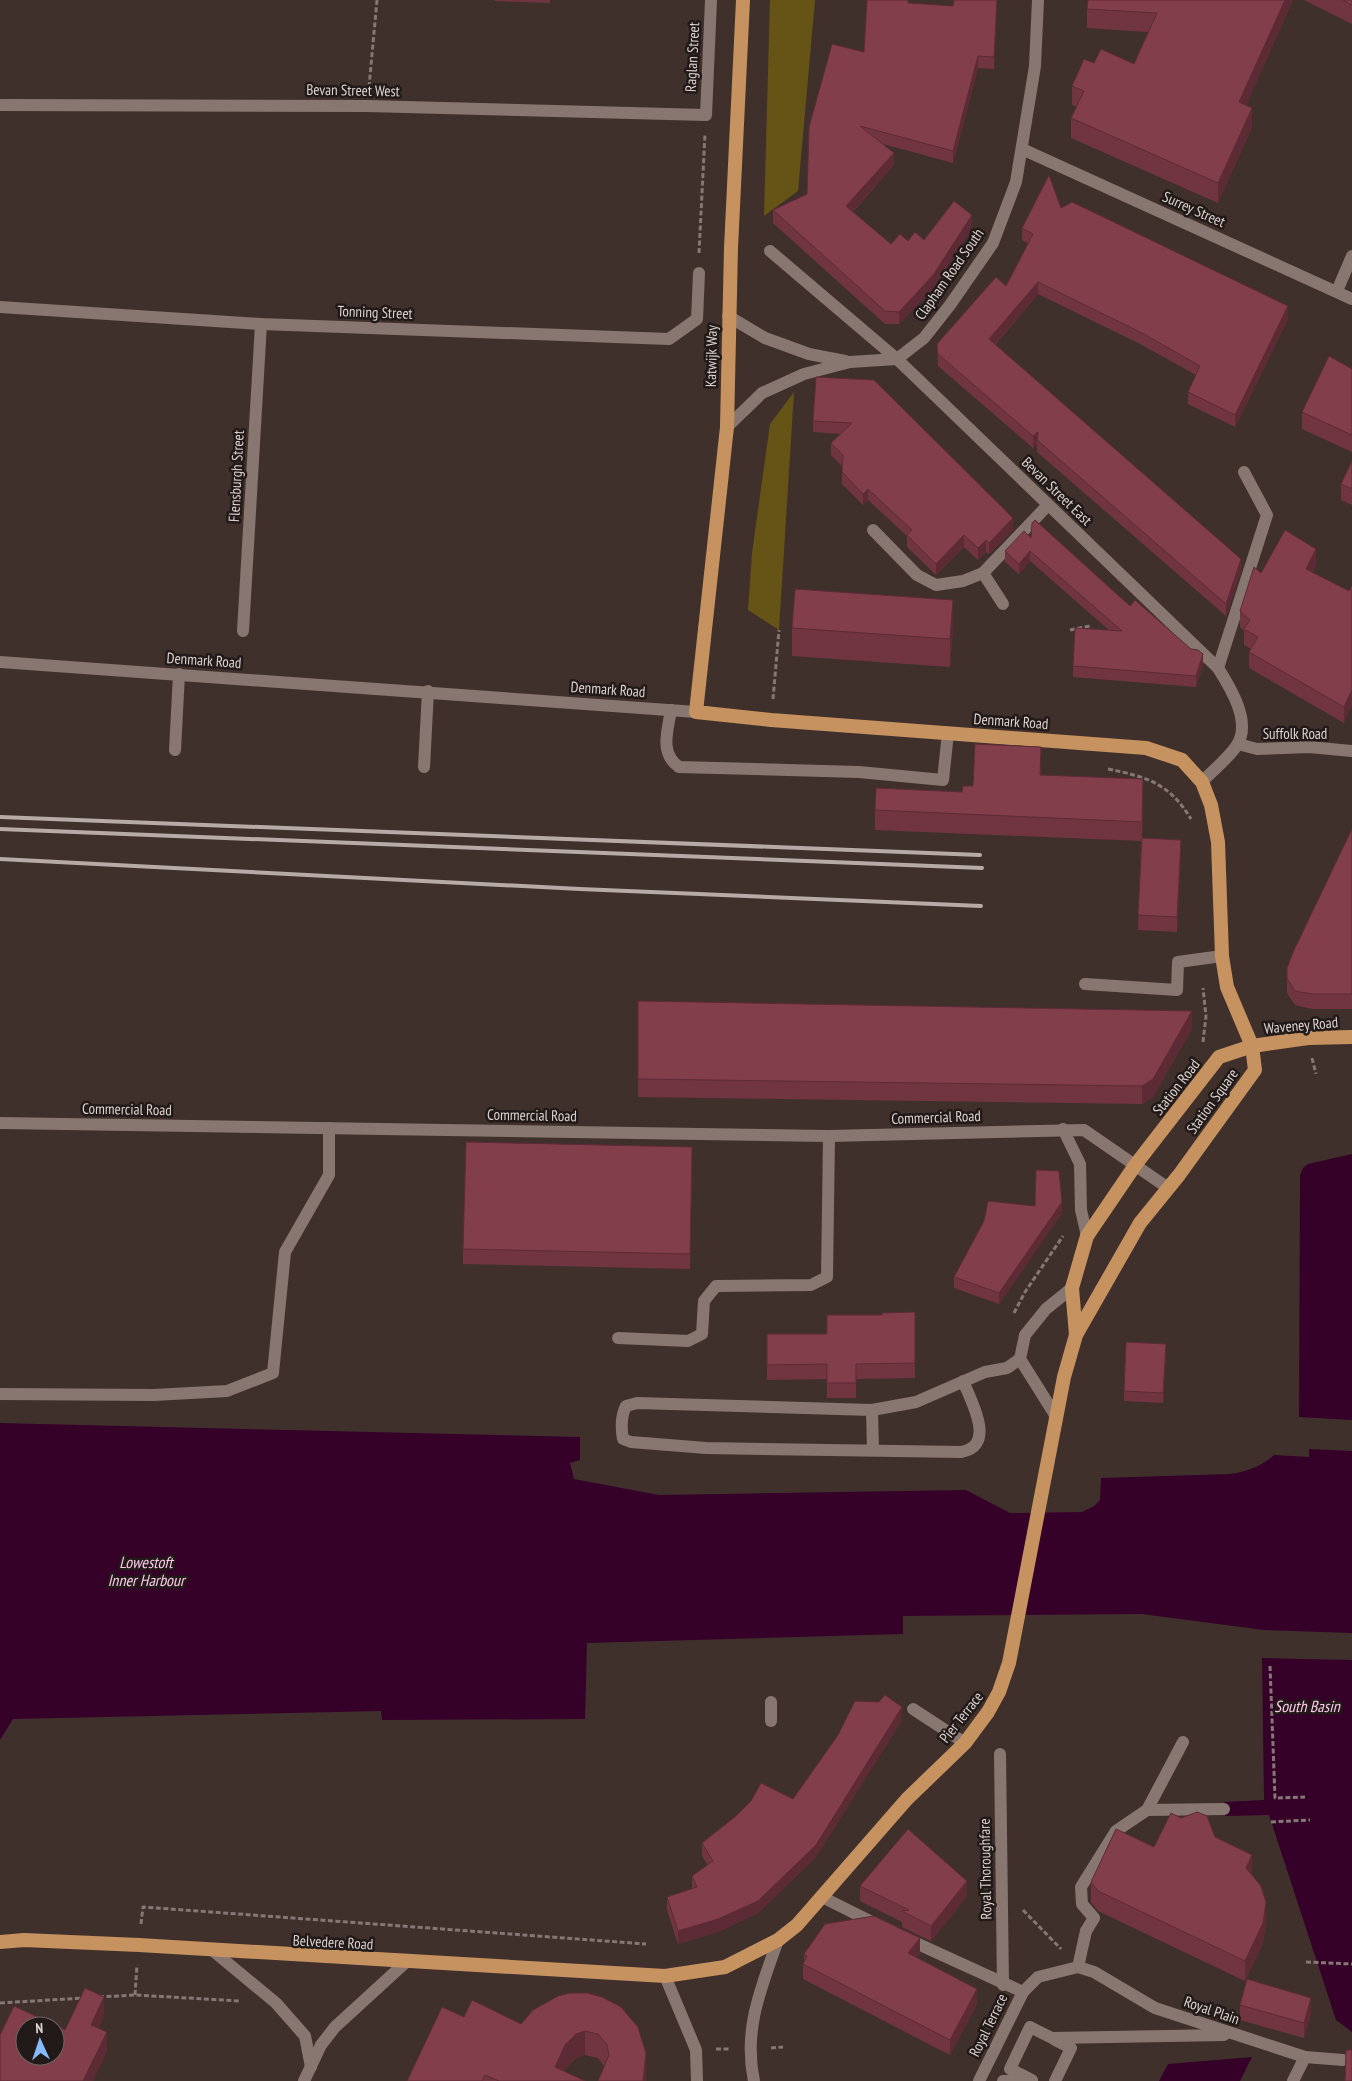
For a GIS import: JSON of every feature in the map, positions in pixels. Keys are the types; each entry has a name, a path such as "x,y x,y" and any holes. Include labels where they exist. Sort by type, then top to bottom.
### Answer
{"highway":[{"name":"Katwijk Way","path":"696,712 727,427 728,316 744,0"},
{"name":"Denmark Road","path":"696,712 771,720 1146,748 1182,760 1202,782"},
{"name":"Station Square","path":"1076,1335 1140,1223 1255,1070 1252,1046 1227,987 1222,956 1218,842 1211,805 1202,782"},
{"name":"Waveney Road","path":"1252,1046 1308,1038 1352,1037"},
{"name":"Station Road","path":"1136,1164 1219,1057 1252,1046"},
{"path":"1076,1335 1072,1288 1087,1236 1136,1164"},
{"name":"Pier Terrace","path":"665,1976 724,1967 778,1940 797,1925 907,1799 965,1743 996,1699 1008,1664 1057,1418 1076,1335"},
{"name":"Belvedere Road","path":"0,1942 24,1940 139,1945 665,1976"}],"street":[{"name":"Raglan Street","path":"706,115 711,0"},
{"name":"Clapham Road South","path":"897,359 924,338 993,243 1016,182 1035,66 1038,0"},
{"name":"Bevan Street West","path":"0,105 368,106 706,115"},
{"name":"Surrey Street","path":"1022,149 1352,299"},
{"name":"Bevan Street East","path":"770,251 897,359 1218,668 1240,712 1242,730 1238,744"},
{"path":"1337,291 1352,256"},
{"name":"Tonning Street","path":"0,307 261,324 669,339 697,319 699,274"},
{"path":"728,316 765,338 810,354 850,362"},
{"name":"Flensburgh Street","path":"243,631 261,324"},
{"path":"727,427 762,393 804,374 850,362 897,359"},
{"path":"1218,668 1267,515 1244,472"},
{"path":"872,530 917,575 936,585 963,581 983,573 1048,505"},
{"path":"983,573 1003,604"},
{"name":"Denmark Road","path":"0,662 696,712"},
{"path":"175,750 179,674"},
{"path":"424,767 428,692"},
{"path":"671,710 666,754 671,761 679,766 859,772 944,780 948,733"},
{"path":"1202,782 1238,744"},
{"name":"Suffolk Road","path":"1238,744 1257,749 1309,747 1352,751"},
{"path":"1085,984 1177,990 1178,962 1222,956"},
{"name":"Commercial Road","path":"0,1123 829,1136 1084,1130 1136,1164 1168,1188"},
{"path":"0,1394 154,1395 227,1391 273,1373 285,1252 329,1175 329,1128"},
{"path":"1063,1129 1080,1164 1081,1210 1087,1236"},
{"path":"618,1338 688,1341 702,1334 704,1301 716,1286 811,1285 827,1277 829,1136"},
{"path":"963,1381 980,1426 978,1440 970,1450 706,1448 631,1442 623,1439 621,1431 623,1413 626,1406 636,1403 872,1410 916,1402 963,1381 986,1372 1007,1368 1020,1359 1025,1335 1046,1309 1072,1288"},
{"path":"1020,1359 1057,1418"},
{"path":"872,1410 873,1450"},
{"path":"771,1702 771,1721"},
{"path":"913,1709 965,1743"},
{"path":"1078,1967 1086,1931 1094,1918 1082,1904 1081,1887 1116,1831 1147,1810 1183,1742"},
{"name":"Royal Thoroughfare","path":"1000,1754 1000,1886 1003,1984"},
{"path":"1147,1810 1224,1809"},
{"path":"822,1897 1023,1992"},
{"path":"754,2081 749,2048 756,2001 778,1940"},
{"path":"212,1950 276,2003 305,2036 311,2068"},
{"path":"304,2081 321,2045 335,2027 406,1962"},
{"name":"Royal Terrace","path":"979,2081 1023,1992 1038,1977 1078,1967"},
{"name":"Royal Plain","path":"1078,1967 1094,1972 1155,2008 1305,2057 1343,2060"},
{"path":"665,1976 696,2050 697,2081"},
{"path":"1033,2080 1010,2069 1030,2027 1071,2048 1055,2081"},
{"path":"1052,2038 1234,2035"},
{"path":"1293,2081 1305,2057"},
{"path":"1003,2081 1033,2080"}],"path":[{"path":"368,106 377,0"},
{"path":"700,246 706,115"},
{"path":"1070,630 1090,626"},
{"path":"771,720 779,630"},
{"path":"1100,767 1129,773 1165,787 1180,801 1194,825"},
{"path":"1201,959 1206,1016 1203,1046"},
{"path":"1013,1315 1025,1292 1081,1210"},
{"path":"1270,1666 1274,1798 1305,1798"},
{"path":"1271,1822 1310,1820"},
{"path":"1000,1886 1078,1967"},
{"path":"135,1995 143,1907 646,1944"},
{"path":"1306,1962 1352,1964"},
{"path":"96,1997 135,1995 276,2003"},
{"path":"0,2003 86,1998"}],"shaded area":[{"path":"770,0 815,0 798,191 764,216"},
{"path":"794,392 779,630 748,610 752,553 770,424"}],"water":[{"path":"1352,1154 1352,1420 1299,1417 1300,1175 1303,1168 1308,1164"},
{"name":"Lowestoft Inner Harbour","path":"0,1423 580,1437 580,1460 570,1463 574,1479 659,1495 966,1490 1010,1513 1082,1512 1094,1506 1100,1500 1101,1478 1230,1474 1254,1468 1274,1455 1309,1457 1309,1449 1352,1451 1352,1633 1264,1630 1142,1614 903,1616 903,1634 587,1643 585,1719 382,1720 381,1711 13,1719 0,1740"},
{"name":"South Basin","path":"1262,1658 1352,1660 1352,2032 1336,2020 1269,1815 1225,1816 1224,1802 1264,1800"},
{"path":"1252,2057 1240,2081 1159,2081 1168,2064"}],"building":[{"path":"867,0 908,0 908,3 953,6 954,0 997,0 994,57 978,56 953,151 860,126 894,153 846,206 891,244 900,234 908,241 915,232 924,240 954,201 972,215 934,274 899,312 885,311 773,210 807,194 809,127 832,44 864,52"},
{"path":"1088,0 1285,0 1239,102 1252,108 1218,183 1071,118 1084,91 1072,86 1084,59 1094,63 1101,49 1134,64 1157,13 1087,9"},
{"path":"1343,0 1352,0 1352,5"},
{"path":"1049,175 1061,208 1072,202 1288,306 1235,415 1188,392 1200,366 1142,333 1038,282 989,339 1241,559 1226,604 1037,440 1038,432 1033,436 938,354 937,344 996,277 1006,286 1033,234 1022,228"},
{"path":"1329,356 1352,369 1352,435 1302,412"},
{"path":"816,377 874,380 1013,518 989,543 986,540 978,548 964,535 936,564 907,535 912,530 868,489 863,494 842,472 843,455 831,443 852,423 813,421"},
{"path":"1352,461 1352,489 1341,484"},
{"path":"1035,520 1130,606 1135,600 1191,649 1198,650 1203,654 1196,676 1073,666 1075,628 1122,631 1030,551 1019,564 1005,551 1024,531 1031,538 1032,523"},
{"path":"1285,530 1316,549 1306,569 1349,591 1352,585 1352,690 1344,707 1249,652 1258,637 1244,629 1250,620 1240,611 1254,567 1261,573"},
{"path":"795,589 953,600 950,639 792,628"},
{"path":"975,744 1041,747 1040,775 1143,779 1142,822 875,810 876,788 962,792 963,786 973,786"},
{"path":"1352,829 1352,994 1312,994 1295,991 1287,978 1287,968"},
{"path":"1142,838 1181,840 1177,917 1138,915"},
{"path":"638,1001 1192,1011 1153,1079 1142,1086 638,1079"},
{"path":"466,1142 692,1147 690,1254 463,1249"},
{"path":"1036,1170 1059,1171 1062,1202 999,1293 954,1277 984,1221 988,1201 1035,1206"},
{"path":"915,1312 915,1363 856,1364 856,1383 827,1383 827,1364 767,1365 767,1334 827,1334 827,1315 882,1315 882,1313"},
{"path":"1126,1342 1166,1344 1163,1393 1124,1391"},
{"path":"885,1695 902,1707 816,1845 758,1901 718,1919 678,1931 667,1897 697,1887 692,1876 713,1861 702,1843 736,1816 751,1801 761,1783 793,1799 838,1735 855,1701 879,1702"},
{"path":"1197,1812 1207,1816 1215,1837 1252,1855 1246,1868 1261,1886 1266,1902 1263,1923 1245,1961 1098,1891 1091,1882 1116,1829 1154,1847 1171,1813 1181,1818"},
{"path":"908,1829 967,1881 931,1926 902,1911 909,1910 860,1886"},
{"path":"874,1916 920,1938 908,1953 977,1989 950,2040 803,1964 807,1956 804,1954 825,1924"},
{"path":"1247,1979 1311,1998 1304,2023 1240,2005"},
{"path":"85,1988 104,1997 91,2025 107,2032 83,2081 0,2081 0,2035 14,2006 35,2016 15,2016 15,2066 65,2066 65,2030"},
{"path":"570,1993 587,1993 602,1997 621,2007 638,2027 646,2053 643,2081 598,2081 609,2055 607,2045 598,2034 585,2031 576,2034 565,2045 555,2067 585,2081 499,2081 485,2075 482,2081 407,2081 442,2007 464,2017 472,2000 521,2024 533,2010 558,1996"},
{"path":"1346,2050 1352,2050 1352,2081 1345,2081"}],"railway":[{"path":"0,817 980,855"},
{"path":"0,829 982,868"},
{"path":"0,859 580,889 981,906"}]}
